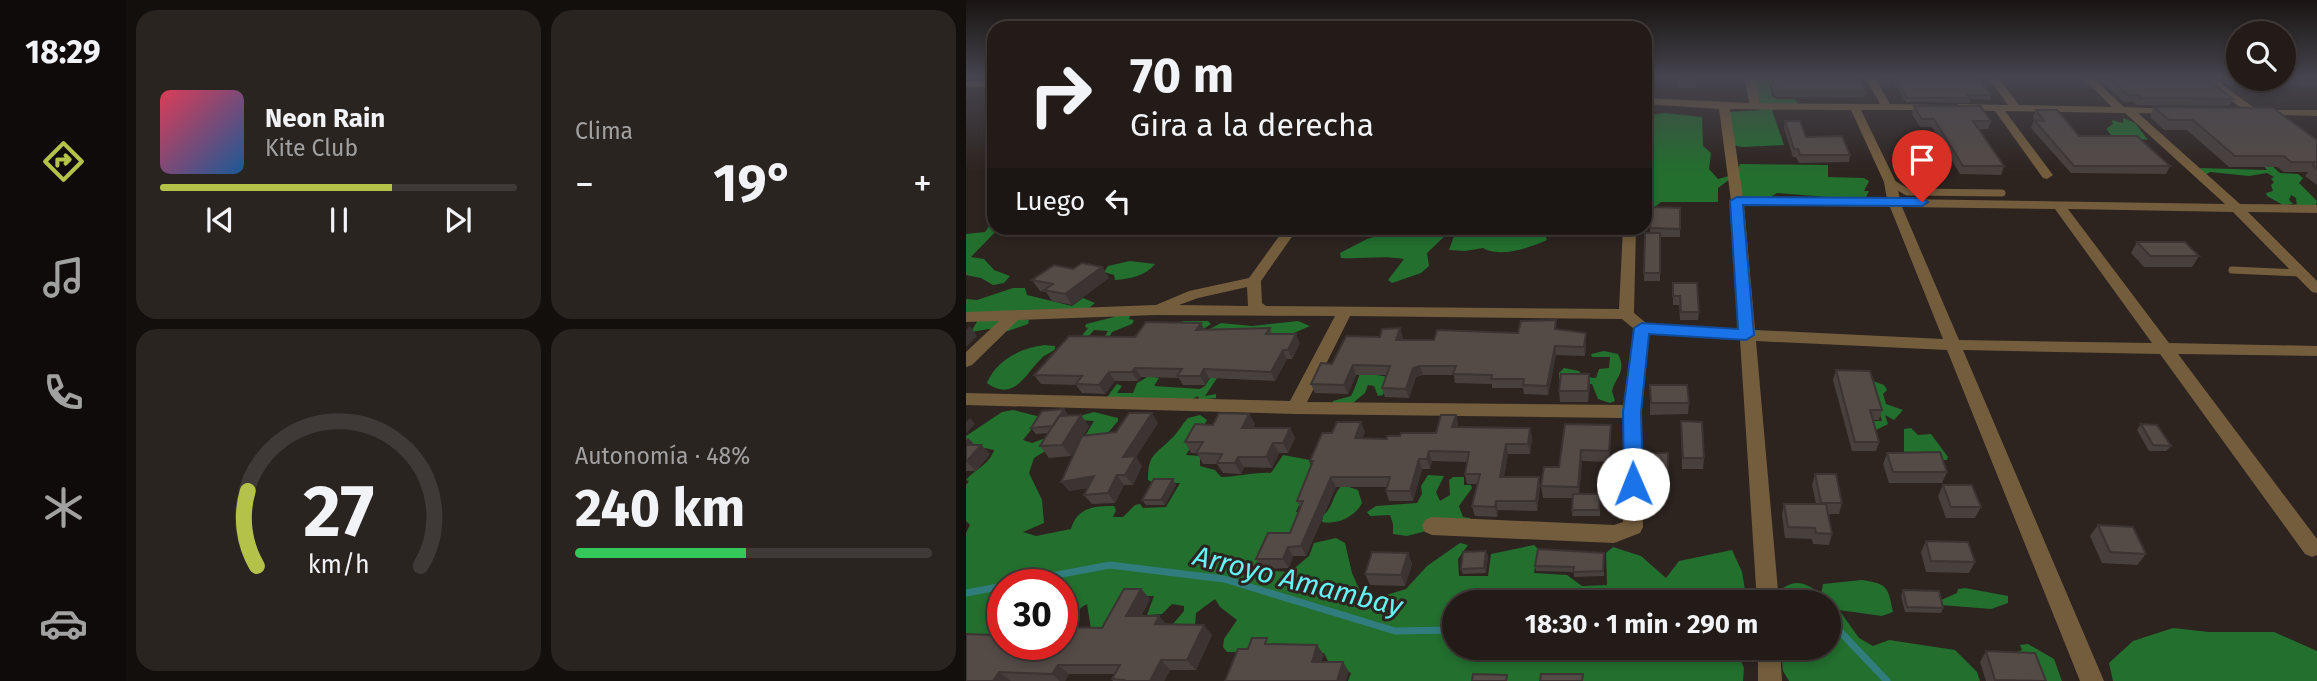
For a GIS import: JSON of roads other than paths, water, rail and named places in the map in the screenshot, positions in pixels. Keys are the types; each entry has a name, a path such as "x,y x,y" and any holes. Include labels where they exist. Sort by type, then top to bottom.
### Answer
{"street":[{"path":"1724,109 1737,201 1767,590"},
{"path":"1855,109 1890,182 1894,202 2092,681"},
{"path":"1999,109 2048,175"},
{"path":"2058,109 2184,111"},
{"path":"2249,109 2253,112"},
{"path":"2124,110 2236,206 2317,289"},
{"path":"2225,112 2317,113"},
{"path":"1737,201 2317,209"},
{"path":"2058,204 2312,548"},
{"path":"1262,311 1255,305 1254,281 1286,235"},
{"path":"1626,314 1630,235"},
{"path":"1156,310 1194,294 1254,281"},
{"path":"966,317 1156,310 1626,314 1642,328 1746,335 1954,345 2317,351"},
{"path":"1295,408 1345,312"},
{"path":"966,361 1014,315"},
{"path":"1432,526 1614,534 1633,527 1632,412 1642,328"},
{"path":"966,398 1295,408 1632,412"},
{"path":"1769,660 1770,681"}],"lane":[{"path":"1890,182 1907,191 2002,193"},
{"path":"2232,270 2301,273"}],"waterway":[{"name":"Arroyo Amambay","path":"1078,571 1110,565 1224,579 1395,631 1442,630"},
{"name":"Arroyo Amambay","path":"966,593 987,589"},
{"name":"Arroyo Amambay","path":"1841,633 1887,681"}]}
